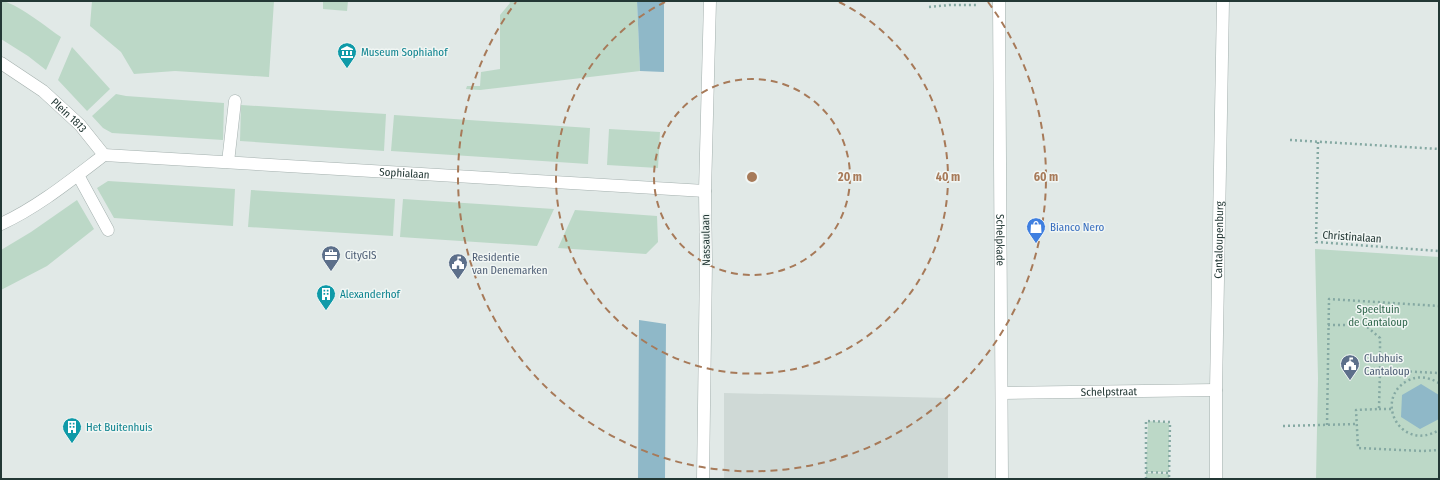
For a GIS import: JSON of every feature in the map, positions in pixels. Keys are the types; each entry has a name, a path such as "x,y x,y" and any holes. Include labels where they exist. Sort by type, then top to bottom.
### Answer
{"street":[{"name":"Nassaulaan","path":"703,479 706,262 705,191 710,1"},
{"name":"Cantaloupenburg","path":"1216,479 1216,390 1223,1"},
{"name":"Schelpkade","path":"999,4 998,71 1002,479"},
{"name":"Plein 1813","path":"1,63 43,91 80,124 104,155"},
{"path":"228,162 235,101"},
{"name":"Sophialaan","path":"104,155 705,191"},
{"path":"1,224 19,216 104,155"},
{"path":"78,175 108,230"},
{"name":"Schelpstraat","path":"1002,393 1216,390"}],"path":[{"path":"929,7 999,4"},
{"path":"1290,140 1439,149"},
{"name":"Christinalaan","path":"1318,142 1316,242 1439,251"},
{"path":"1327,425 1329,299 1439,306"},
{"path":"1328,325 1365,325 1380,338 1379,409"},
{"path":"1380,370 1439,373"},
{"path":"1439,383 1426,378 1412,378 1403,383 1396,390 1392,400 1391,409 1396,423 1403,431 1412,435 1419,437 1429,436 1439,430"},
{"path":"1391,409 1356,410 1358,448 1423,451 1439,450"},
{"path":"1158,417 1158,422"},
{"path":"1146,479 1146,421 1170,422 1169,479"},
{"path":"1283,426 1357,424"},
{"path":"1146,472 1169,473"}],"shaded area":[{"path":"724,393 948,398 948,479 724,479"}],"green space":[{"path":"1,1 7,2 23,10 61,37 46,70 28,56 1,39"},
{"path":"92,1 274,1 269,77 175,71 134,74 121,52 90,26"},
{"path":"323,1 348,1 347,11 323,9"},
{"path":"509,1 637,1 640,71 480,90 466,89 467,86 480,86 481,72 500,69 500,15 510,3"},
{"path":"72,47 110,89 87,111 58,80"},
{"path":"116,94 224,103 223,140 112,133 103,128 92,116"},
{"path":"241,105 386,114 384,151 240,141"},
{"path":"394,115 590,128 588,164 391,151"},
{"path":"609,129 660,132 658,168 607,165"},
{"path":"108,181 235,189 233,226 114,218 97,188"},
{"path":"251,190 395,199 393,236 248,227"},
{"path":"403,199 554,209 537,246 400,237"},
{"path":"77,200 94,229 47,266 1,290 1,250 31,232"},
{"path":"575,210 657,216 658,242 646,254 558,248"},
{"name":"Speeltuin de Cantaloup","path":"1315,249 1439,257 1439,479 1316,479 1318,378"},
{"path":"1148,421 1169,423 1169,472 1146,472"},
{"path":"1146,473 1169,474 1169,479 1146,479"}],"water":[{"path":"637,1 664,1 664,72 640,71"},
{"path":"639,320 666,324 665,479 638,479"},
{"path":"1421,384 1439,395 1439,419 1420,429 1401,417 1402,395"}],"place":[{"name":"Museum Sophiahof","path":"347,69"},
{"name":"Bianco Nero","path":"1036,244"},
{"name":"CityGIS","path":"331,272"},
{"name":"Residentie van Denemarken","path":"458,280"},
{"name":"Alexanderhof","path":"326,311"},
{"name":"Clubhuis Cantaloup","path":"1350,381"},
{"name":"Het Buitenhuis","path":"72,444"}]}
